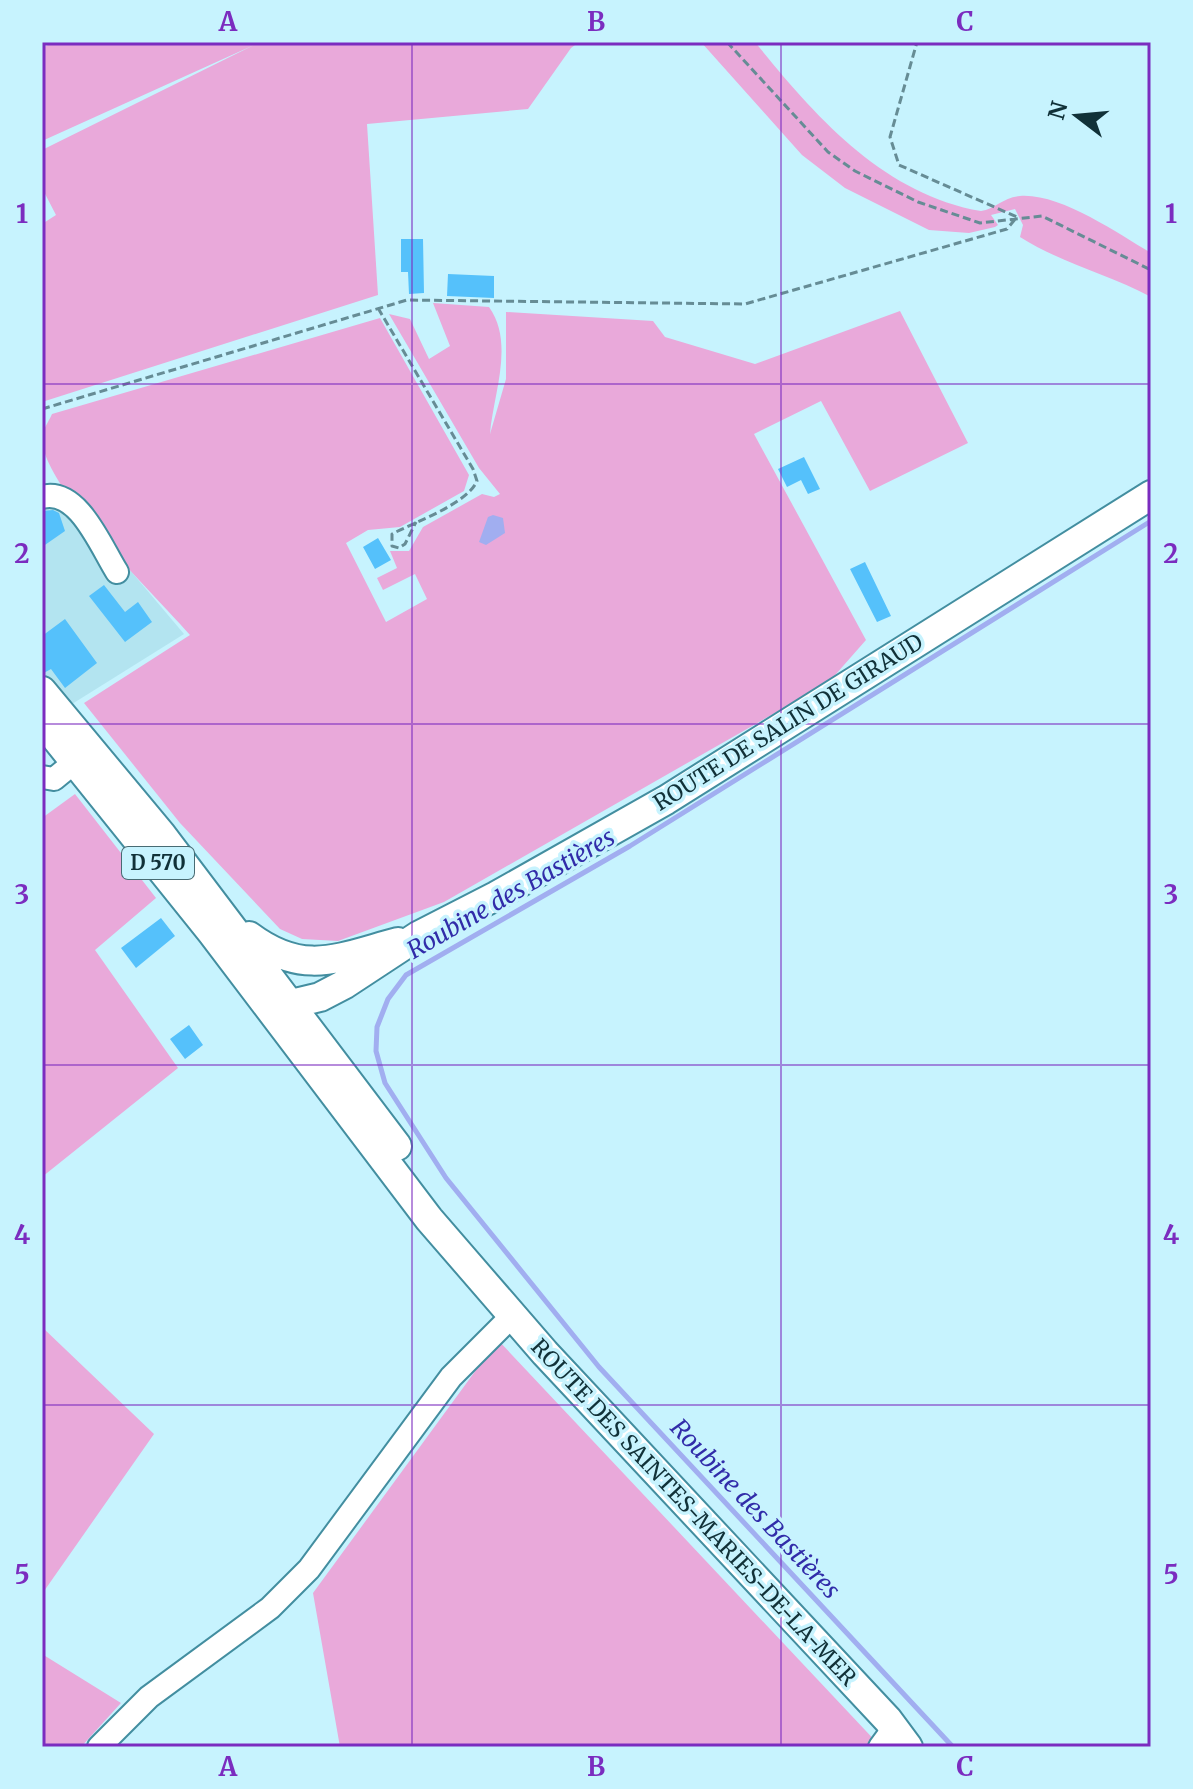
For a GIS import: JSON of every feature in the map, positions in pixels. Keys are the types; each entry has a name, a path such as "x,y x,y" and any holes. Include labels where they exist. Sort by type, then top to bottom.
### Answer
{"main road":[{"name":"ROUTE DE SALIN DE GIRAUD","path":"281,1001 345,984 418,936 496,896 666,800 1151,495"},
{"name":"ROUTE DES SAINTES-MARIES-DE-LA-MER","path":"46,710 281,1001 338,1063 441,1208 488,1284"},
{"name":"ROUTE DE SALIN DE GIRAUD","path":"221,928 288,960 318,964"},
{"name":"ROUTE DE SALIN DE GIRAUD","path":"281,1001 297,974 318,964 418,936"},
{"path":"338,1063 328,1021 345,984"},
{"name":"ROUTE DES SAINTES-MARIES-DE-LA-MER","path":"281,1001 429,1219 899,1741"}],"street":[{"path":"42,497 64,497 74,506 117,572"},
{"path":"46,782 83,755"},
{"path":"99,1747 149,1697 270,1608 297,1582 451,1377 513,1315"}],"path":[{"path":"727,42 828,152 855,171 918,202 980,223 1042,216 1151,270"},
{"path":"917,42 890,137 899,165 1017,217"},
{"path":"42,409 407,300 745,304 988,237 1007,229 1017,217"},
{"path":"378,308 477,481 465,497 392,534 392,546 399,548 405,544 416,522"}],"shaded area":[{"path":"54,42 579,42 571,48 528,109 367,124 378,295 42,402 42,224 56,215 42,188 42,150 254,45 42,141 42,48"},
{"path":"701,42 755,42 801,97 853,148 913,188 946,202 981,211 1014,197 1036,197 1070,207 1105,225 1151,253 1151,297 1020,237 1023,225 1015,209 991,215 998,225 995,227 969,233 929,230 845,188 802,155"},
{"path":"433,303 489,307 497,321 502,353 490,434 506,379 506,312 653,321 665,337 755,364 900,311 968,443 870,491 821,401 754,434 866,640 829,682 444,902 338,941 302,939 280,929 180,823 84,703 190,635 104,541 62,487 48,462 43,434 52,414 380,318 469,475 464,491 400,527 368,530 346,543 386,622 427,599 415,574 383,590 377,578 397,568 390,551 409,551 423,527 482,494 494,497 500,494 479,468 389,314 410,319 429,359 450,346"},
{"path":"58,485 184,634 72,704 42,671 42,495"},
{"path":"75,794 156,898 95,950 178,1068 42,1177 42,818"},
{"path":"42,1327 154,1434 42,1594"},
{"path":"498,1340 881,1747 340,1747 313,1593"},
{"path":"42,1654 121,1703 81,1747 42,1747"}],"water":[{"path":"488,517 503,518 505,533 486,545 479,542"}],"building":[{"path":"401,239 423,239 424,293 409,294 408,272 401,272"},
{"path":"448,274 494,276 494,298 447,296"},
{"path":"804,457 820,489 808,494 801,480 787,487 778,469"},
{"path":"42,511 59,513 65,531 42,547"},
{"path":"378,538 391,560 375,569 363,547"},
{"path":"865,562 891,616 877,622 850,569"},
{"path":"104,585 125,612 138,602 152,622 125,642 89,596"},
{"path":"65,619 97,663 65,688 51,669 42,674 42,636"},
{"path":"161,918 175,936 136,968 121,948"},
{"path":"189,1025 203,1045 185,1059 170,1039"}],"waterway":[{"name":"Roubine des Bastières","path":"953,1747 599,1367 446,1178 385,1083 376,1051 377,1027 388,999 406,975 630,846 1151,521"}]}
